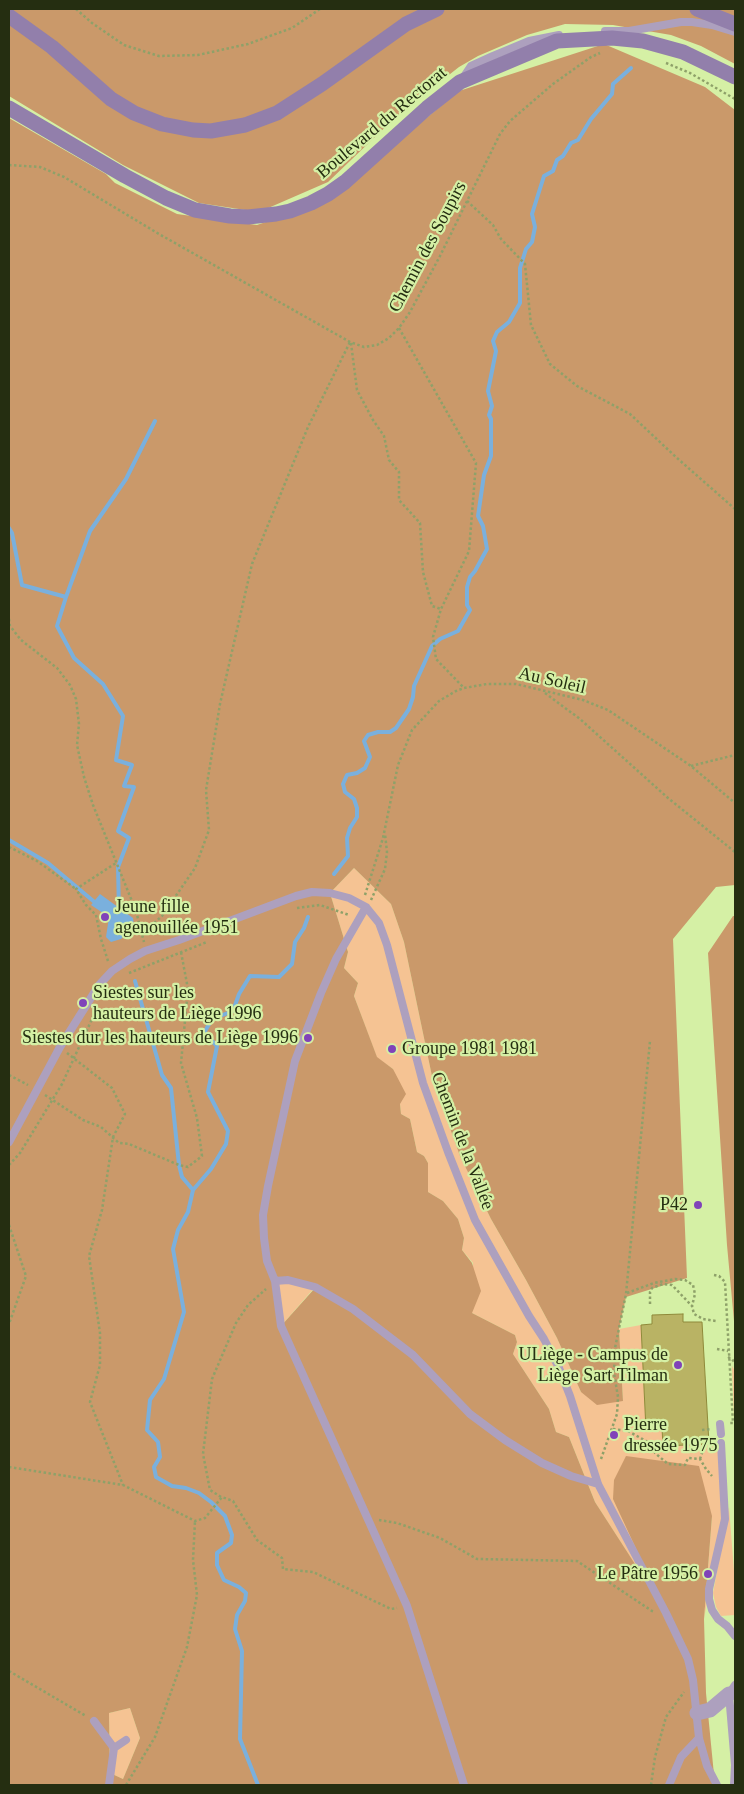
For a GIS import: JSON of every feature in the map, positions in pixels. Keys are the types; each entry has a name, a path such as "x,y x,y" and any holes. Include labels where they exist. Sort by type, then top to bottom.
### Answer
{"main road":[{"path":"9,16 52,47 111,99 134,113 162,124 193,130 210,130 245,125 276,113 322,84 406,24 437,9"},
{"path":"697,9 735,24"},
{"name":"Boulevard du Rectorat","path":"9,108 166,198 195,210 248,217 290,211 328,194 345,182 427,108 460,82 557,41 612,38 643,41 695,57 735,77"}],"street":[{"path":"697,1713 710,1710 732,1690"}],"lane":[{"path":"460,82 471,66 529,41 549,36 580,32 629,31 681,22 702,23 735,32"},
{"name":"Chemin de la Vallée","path":"9,1142 60,1047 99,985 112,971 145,951 296,896 312,892 330,893 349,898 366,907 379,923 387,945 423,1083 475,1220 559,1368 570,1396 598,1484 688,1659 693,1680 699,1738 707,1766 717,1785"},
{"path":"366,907 336,959 295,1061 280,1123 263,1215 264,1238 267,1261 275,1281 281,1326 407,1606 464,1785"},
{"path":"275,1281 288,1280 325,1292 353,1309 414,1355 470,1414 506,1440 542,1463 571,1476 598,1484"},
{"path":"720,1424 721,1434"},
{"path":"721,1443 725,1519 709,1599 715,1614 735,1636"},
{"path":"732,1690 734,1785"},
{"path":"94,1721 114,1748 108,1785"},
{"path":"669,1785 681,1757 699,1738"},
{"path":"114,1748 126,1740"}],"path":[{"path":"76,9 92,23 124,45 159,56 198,55 248,44 292,28 320,9"},
{"name":"Chemin des Soupirs","path":"9,165 40,167 64,177 159,234 350,342 364,347 377,345 399,328 435,264 492,147 510,121 553,84 591,57 602,52"},
{"path":"663,62 690,73 735,99"},
{"path":"467,201 493,225 501,239 525,264 531,324 550,364 577,386 630,414 735,508"},
{"path":"399,328 476,463 469,551 441,609 433,637 436,659 464,688"},
{"path":"350,342 357,390 384,436 389,460 399,472 399,500 420,523 423,572 432,606 441,609"},
{"path":"143,933 162,916 195,868 209,830 206,790 220,704 252,564 308,427 350,342"},
{"path":"9,619 10,626 21,640 57,668 70,685 76,699 79,724 77,744 84,777 93,805 136,911 143,933 145,951"},
{"name":"Au Soleil","path":"366,907 365,894 378,858 398,764 412,730 439,702 464,688 487,684 526,686 583,700 608,710 691,766 735,803"},
{"path":"542,691 576,716 668,798 735,852"},
{"path":"691,766 735,755"},
{"path":"366,907 377,890 386,869 387,852 384,831"},
{"path":"9,847 37,862 76,889 86,905 96,915 101,939 112,971"},
{"path":"76,889 116,863"},
{"path":"292,909 320,906 335,909 359,920"},
{"path":"9,1075 38,1089 52,1101 83,1120 101,1127 119,1143 129,1144 188,1167 202,1156 197,1118 181,1063 188,989 179,940"},
{"path":"127,975 157,961 208,942"},
{"path":"9,1165 20,1153 52,1101 95,1012"},
{"path":"594,1468 602,1457 617,1414 618,1397 614,1374 615,1348 626,1294 650,1041"},
{"path":"60,1047 112,1088 125,1114 113,1137 102,1210 89,1256 100,1333 100,1365 90,1402 123,1485"},
{"path":"9,1224 26,1276 9,1324"},
{"path":"714,1276 718,1276 725,1282 728,1357 734,1423 720,1424"},
{"path":"626,1294 654,1283 675,1279 685,1280 692,1285 695,1294 692,1306"},
{"path":"275,1281 248,1305 236,1323 212,1378 203,1454 210,1490 222,1498 234,1501 257,1540 282,1558 283,1569 313,1572 391,1609 407,1606"},
{"path":"650,1304 652,1288 663,1284 672,1285 692,1306 694,1314 703,1319 716,1322"},
{"path":"717,1349 728,1351"},
{"path":"728,1357 735,1364"},
{"path":"612,1429 628,1431 646,1440 654,1448 655,1453 668,1464 685,1465 688,1458 700,1459"},
{"path":"708,1435 709,1430"},
{"path":"704,1444 700,1459 706,1469 724,1488"},
{"path":"9,1467 123,1485 195,1521 205,1518 222,1498"},
{"path":"368,1518 397,1523 440,1538 477,1559 577,1561 652,1611 666,1613"},
{"path":"126,1785 155,1737 187,1647 197,1595 193,1560 195,1521"},
{"path":"9,1671 94,1721"},
{"path":"651,1785 654,1756 666,1717 693,1680"}],"shaded area":[{"path":"9,9 735,9 735,64 701,46 671,35 613,25 565,24 527,35 478,56 459,67 398,115 328,182 259,212 199,203 123,165 9,96"},
{"path":"604,44 705,87 735,110 735,885 716,887 673,939 687,1278 626,1297 619,1329 623,1401 597,1405 581,1392 557,1338 491,1219 460,1156 433,1081 404,942 391,904 354,868 330,893 348,952 344,968 358,983 354,996 377,1057 393,1069 406,1094 400,1104 401,1114 410,1119 417,1152 424,1156 428,1163 428,1192 443,1201 458,1219 464,1238 462,1250 472,1263 481,1291 472,1313 515,1335 517,1342 513,1354 549,1409 556,1432 569,1437 595,1502 664,1609 613,1499 614,1480 626,1456 699,1466 712,1516 704,1619 706,1693 715,1785 9,1785 9,118 106,174 115,183 177,214 257,225 325,202 459,91","holes":["275,1281 315,1288 281,1326","130,1708 140,1738 123,1779 110,1773 109,1713"]},
{"path":"354,868 391,904 404,942 433,1081 460,1156 491,1219 557,1338 581,1392 623,1401 619,1329 641,1325 646,1430 662,1428 663,1446 719,1443 722,1518 704,1619 712,1516 666,1613 595,1502 569,1437 556,1432 549,1409 513,1354 517,1342 515,1335 472,1313 473,1263 462,1250 464,1238 458,1219 443,1201 428,1192 428,1163 424,1156 417,1152 410,1119 401,1114 393,1069 377,1058 354,996 358,983 344,968 348,952 330,893"},
{"path":"733,916 735,916 735,1332 727,1245 708,953"},
{"path":"275,1281 315,1287 281,1326"},
{"path":"732,1366 735,1371 735,1419 734,1418"},
{"path":"729,1507 735,1584 735,1615 721,1616 716,1607 713,1593"},
{"path":"130,1708 140,1738 123,1779 110,1773 109,1713"}],"water":[{"path":"100,894 133,918 134,926 121,939 111,942 106,937 109,917 91,905"}],"building":[{"path":"683,1314 683,1322 702,1322 709,1444 663,1446 662,1428 646,1430 641,1325 652,1324 652,1315"}],"waterway":[{"path":"334,874 348,856 347,838 350,828 357,817 354,799 345,792 343,784 347,775 357,773 365,768 370,757 364,741 368,735 378,732 390,732 396,728 409,709 414,686 432,646 440,639 458,631 470,610 467,605 467,587 470,577 487,549 483,526 478,516 484,475 491,456 491,419 489,415 492,406 488,391 496,351 493,341 497,332 509,322 520,303 520,268 526,249 532,242 535,227 532,214 544,176 553,171 557,160 563,156 571,143 578,140 591,119 612,94 613,84 631,68"},
{"path":"66,597 90,531 126,479 155,421"},
{"path":"9,528 12,533 22,585 66,597 57,626 74,658 103,684 123,716 116,760 132,765 124,786 134,787 118,831 129,838 118,867 119,911"},
{"path":"9,840 48,863 98,905"},
{"path":"258,1785 240,1739 242,1651 235,1629 237,1615 245,1601 246,1593 239,1587 224,1580 217,1565 217,1553 231,1543 232,1535 225,1516 211,1502 199,1493 186,1488 172,1486 156,1477 154,1467 160,1457 158,1442 147,1430 150,1400 164,1379 184,1312 173,1249 178,1230 188,1212 193,1190 211,1169 226,1144 228,1131 208,1092 217,1046 204,1033 212,1019 233,1011 239,994 250,976 279,977 292,964 295,942 304,928 308,917"},
{"path":"135,981 162,1075 171,1088 179,1165 182,1177 193,1190"}],"place":[{"name":"Jeune fille agenouillée 1951","path":"105,917"},
{"name":"Siestes sur les hauteurs de Liège 1996","path":"83,1003"},
{"name":"Siestes dur les hauteurs de Liège 1996","path":"308,1038"},
{"name":"Groupe 1981 1981","path":"392,1049"},
{"name":"P42","path":"698,1205"},
{"name":"ULiège - Campus de Liège Sart Tilman","path":"678,1365"},
{"name":"Pierre dressée 1975","path":"614,1435"},
{"name":"Le Pâtre 1956","path":"708,1574"}]}
